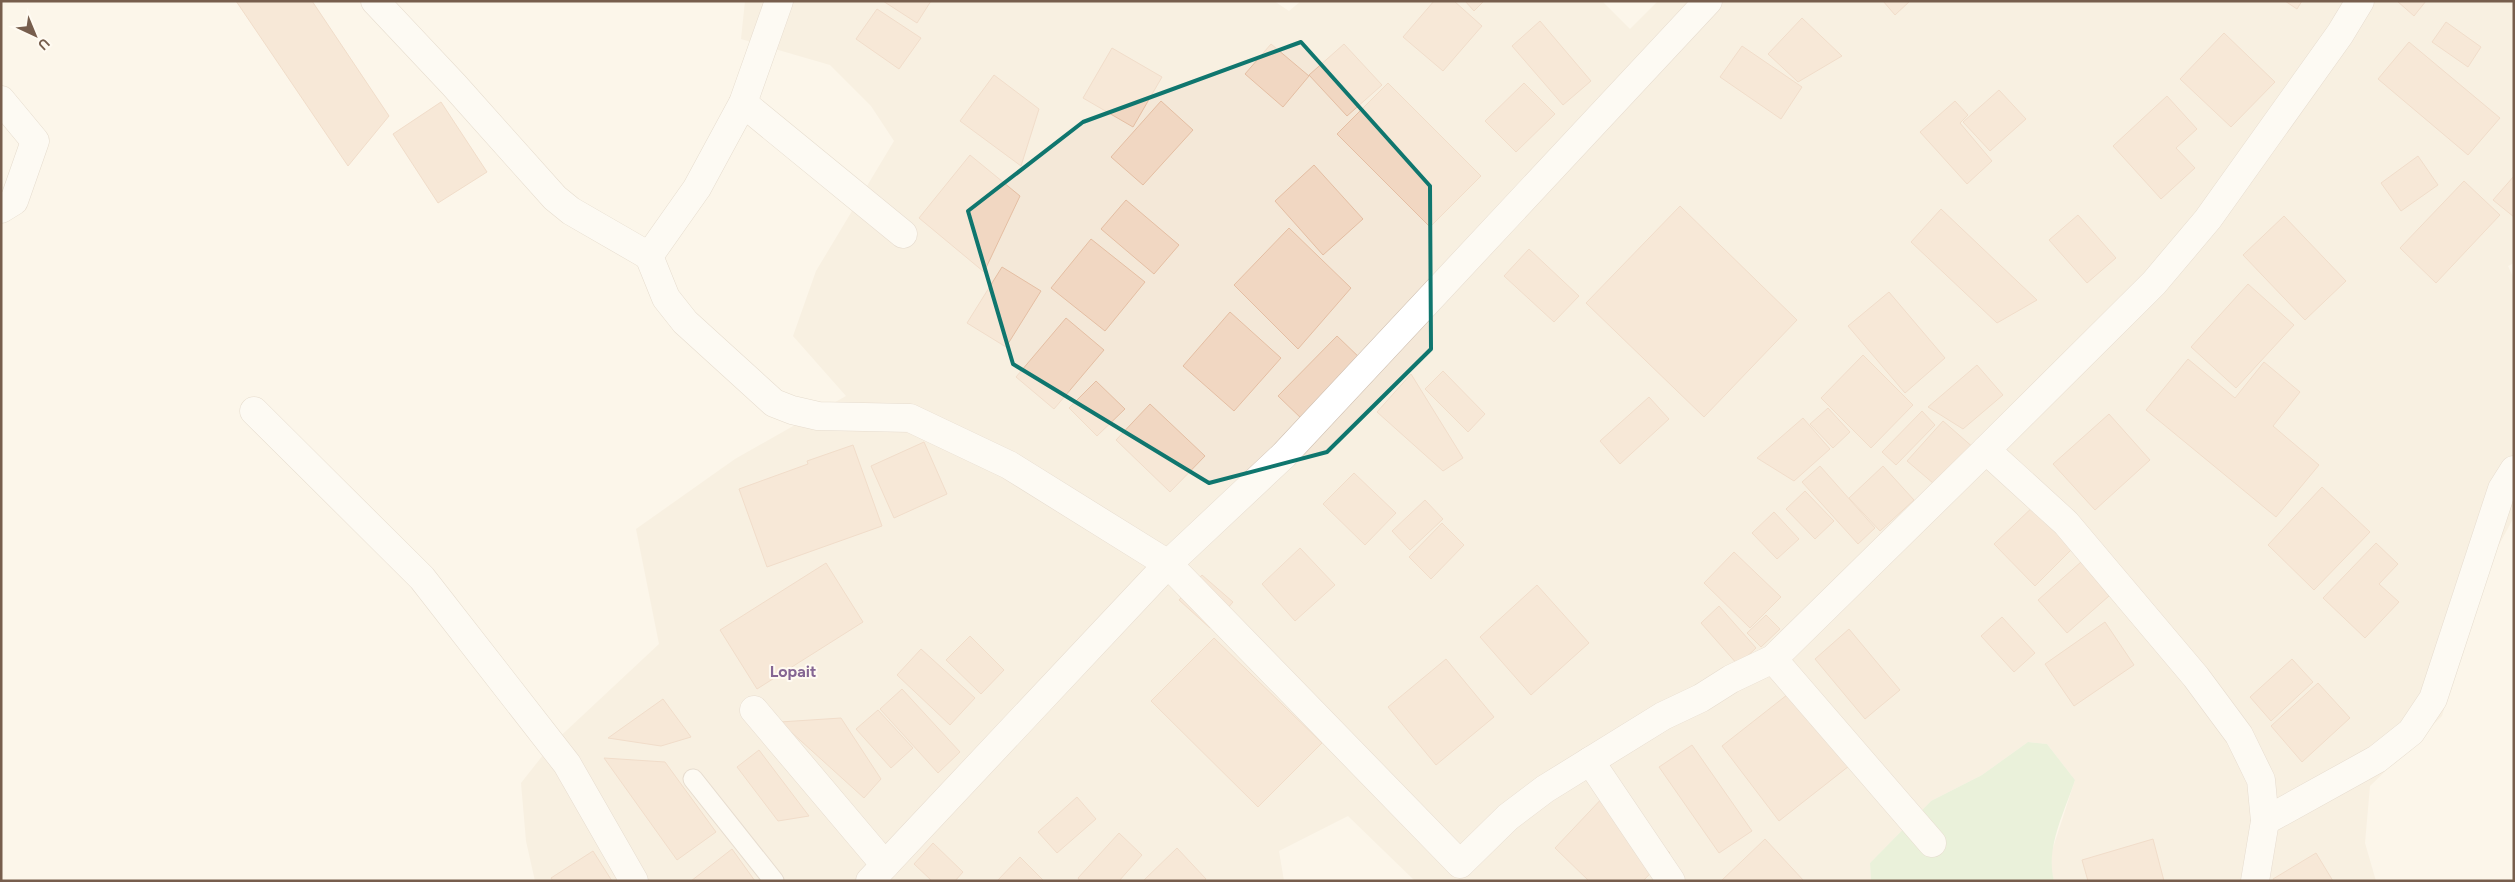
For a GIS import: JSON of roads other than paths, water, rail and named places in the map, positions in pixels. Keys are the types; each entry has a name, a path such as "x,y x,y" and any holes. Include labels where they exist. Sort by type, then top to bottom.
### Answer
{"street":[{"path":"375,1 454,85 554,198 570,212 649,256 666,298 685,322 774,403 792,410 818,416 910,418 1009,465 1168,564 1468,872 1508,817 1545,789 1663,716 1773,659 2154,283 2208,219 2340,34 2360,1"},
{"path":"649,256 697,188 743,103 779,1"},
{"path":"754,710 877,873 1168,564 1284,455 1708,1"},
{"path":"1,100 35,141 14,201 1,209"},
{"path":"743,103 903,234"},
{"path":"254,411 422,578 567,764 634,881"},
{"path":"1986,450 2066,523 2196,677 2239,735 2261,780 2265,821 2255,881"},
{"path":"2265,821 2377,759 2411,732 2433,699 2502,490 2514,470"},
{"path":"1773,659 1932,843"},
{"path":"1590,761 1671,881"}],"lane":[{"path":"693,779 774,881"}],"district":[{"name":"Lopait","path":"793,671"}]}
